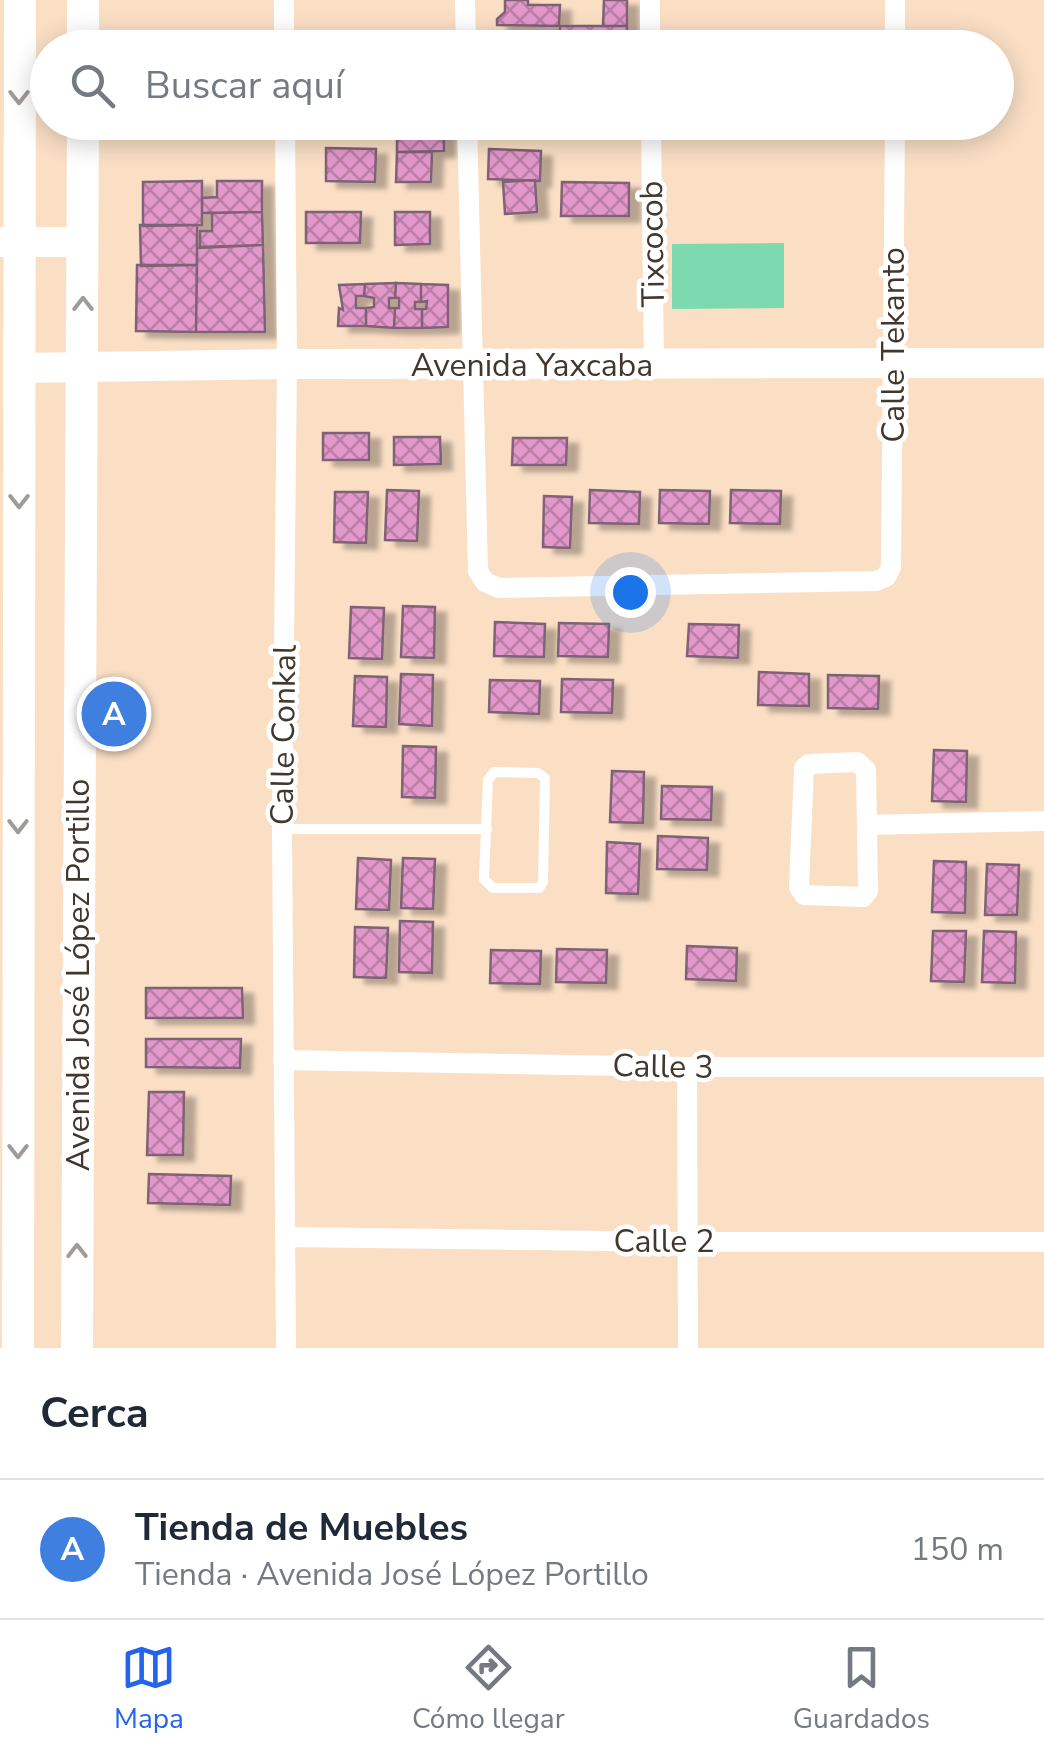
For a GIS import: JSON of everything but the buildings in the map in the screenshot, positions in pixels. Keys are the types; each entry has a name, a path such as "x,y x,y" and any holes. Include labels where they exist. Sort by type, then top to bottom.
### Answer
{"main road":[{"name":"Avenida José López Portillo","path":"18,1348 9,1022 9,639 10,456 20,368 9,241 20,0"},
{"path":"83,0 83,30"},
{"name":"Avenida José López Portillo","path":"77,1348 82,140"}],"street":[{"path":"284,0 284,30"},
{"path":"465,0 466,30"},
{"path":"650,0 650,30"},
{"path":"895,0 895,30"},
{"name":"Calle Conkal","path":"285,140 282,829 286,1348"},
{"path":"467,140 472,366"},
{"name":"Tixcocob","path":"651,140 654,366"},
{"name":"Calle Tekanto","path":"472,366 478,571 485,582 499,588 876,581 886,577 892,567 894,140"},
{"path":"9,241 82,242"},
{"name":"Avenida Yaxcaba","path":"20,368 1044,363"},
{"path":"809,764 863,764 868,825 866,895 800,892 804,768 809,764"},
{"path":"868,825 1044,821"},
{"name":"Calle 3","path":"283,1060 688,1067 1044,1067"},
{"path":"688,1067 688,1348"},
{"name":"Calle 2","path":"285,1237 1044,1242"}],"lane":[{"path":"542,774 544,865 539,888 487,885 487,830 490,775 542,774"},
{"path":"282,829 487,830"}],"green space":[{"path":"784,243 784,308 672,309 672,244"}],"place":[{"name":"Tienda de Muebles","path":"114,714"}]}
